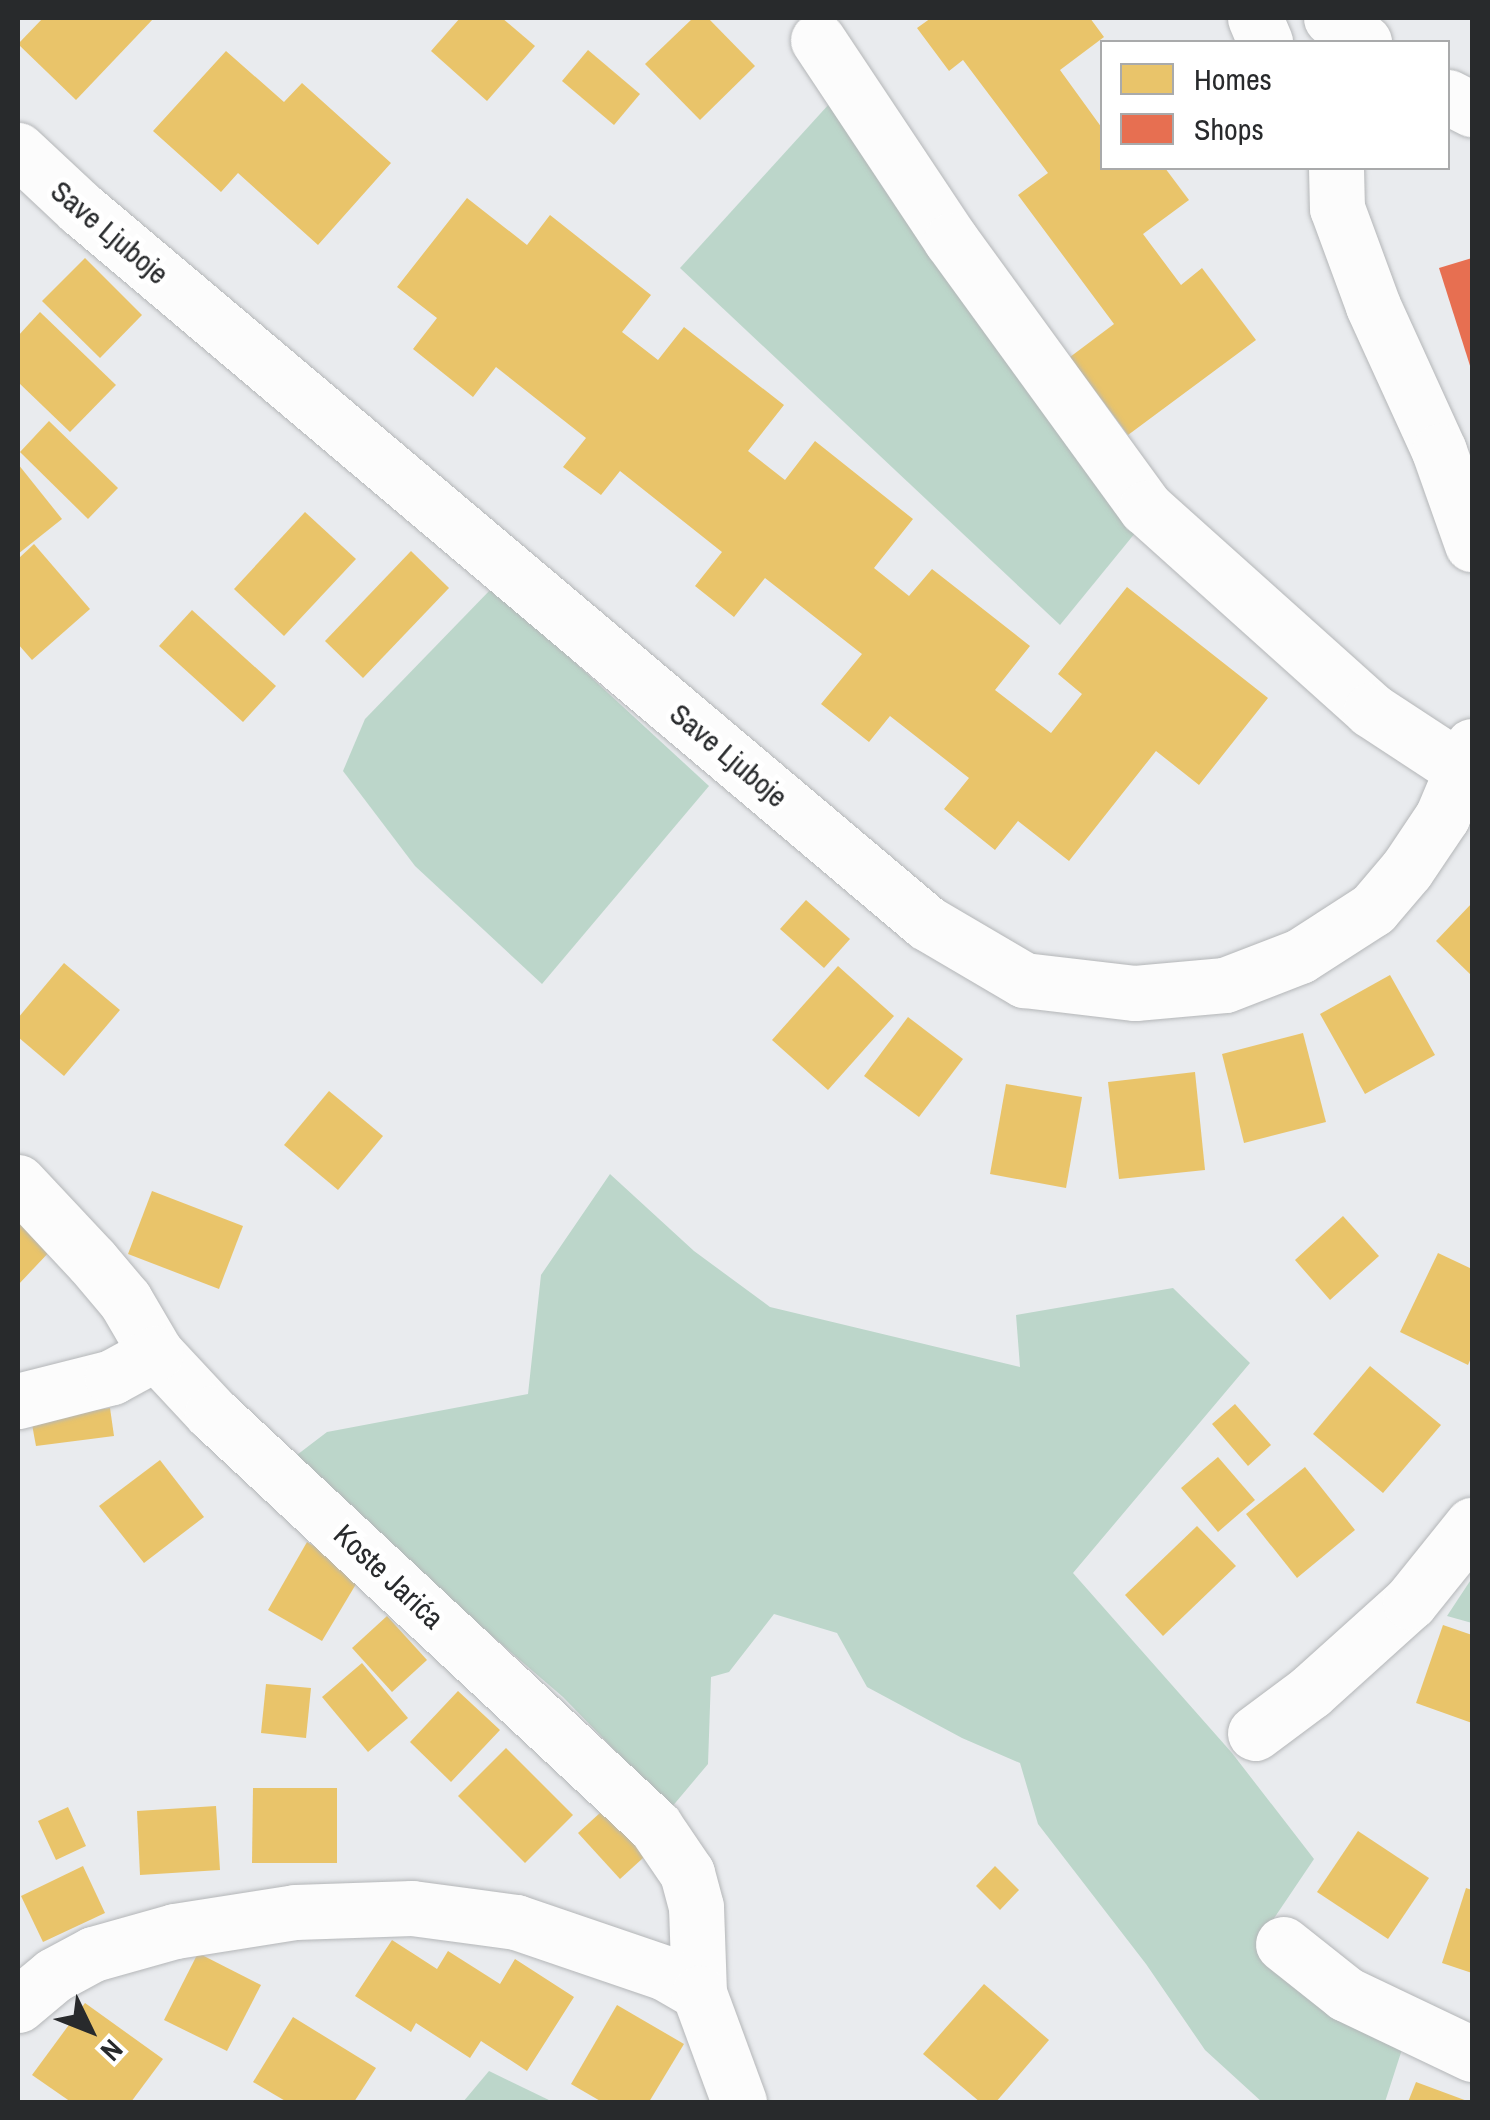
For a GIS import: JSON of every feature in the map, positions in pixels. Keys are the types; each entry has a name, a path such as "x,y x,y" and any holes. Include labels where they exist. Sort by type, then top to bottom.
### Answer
{"street":[{"path":"1330,18 1361,40"},
{"path":"810,27 952,240 1146,508 1371,710 1468,759"},
{"path":"1450,97 1472,109"},
{"name":"Save Ljuboje","path":"18,150 80,208 927,923 1024,980 1135,993 1225,985 1300,956 1373,908 1442,817 1468,759"},
{"path":"1331,181 1372,306 1439,451 1472,544"},
{"name":"Koste Jarića","path":"18,1182 125,1300 156,1354 212,1413 655,1826 687,1872 696,1906 699,1992 739,2102"},
{"path":"18,1401 112,1377 156,1354"},
{"path":"1255,1733 1310,1692 1410,1602 1472,1525"},
{"path":"18,2005 54,1975 92,1954 175,1931 295,1912 412,1908 516,1922 665,1972 699,1992"},
{"path":"1283,1944 1346,1994 1472,2054"}],"green space":[{"path":"840,92 1140,527 1060,625 680,268"},
{"path":"493,587 709,786 542,984 415,866 343,771 365,719"},
{"path":"610,1174 694,1251 770,1307 1020,1367 1016,1315 1173,1288 1250,1363 1073,1573 1232,1753 1314,1859 1258,1942 1406,2037 1385,2102 1262,2102 1205,2050 1146,1964 1038,1824 1020,1763 962,1738 867,1687 837,1633 774,1614 729,1672 711,1677 708,1764 671,1808 563,1697 289,1461 327,1432 528,1394 541,1275"},
{"path":"1472,1578 1472,1623 1447,1616"},
{"path":"489,2071 553,2102 463,2102"}],"building: Homes":[{"path":"43,18 154,18 76,100 18,44"},
{"path":"460,18 502,18 535,46 487,101 431,51"},
{"path":"693,18 708,18 755,66 700,120 645,64"},
{"path":"931,18 1090,18 1104,37 1060,70 1100,125 1100,170 1166,170 1189,200 1143,234 1181,285 1202,268 1256,340 1128,435 1070,357 1114,324 1018,195 1048,173 963,60 949,71 917,28"},
{"path":"588,50 640,94 614,125 562,81"},
{"path":"226,51 284,102 302,83 391,163 318,245 238,173 221,192 153,131"},
{"path":"467,198 527,245 550,215 651,295 622,332 658,360 684,327 784,405 748,451 785,480 815,441 913,519 874,568 909,596 932,569 1030,646 995,690 1051,733 1082,694 1058,674 1127,587 1268,698 1199,785 1156,751 1069,861 1018,821 995,850 944,809 969,778 890,716 869,742 821,704 862,654 765,578 734,617 695,586 722,552 620,471 601,495 563,467 586,438 496,367 473,397 413,349 437,318 397,287"},
{"path":"85,258 142,315 100,358 42,301"},
{"path":"40,312 116,385 70,432 18,382 18,336"},
{"path":"49,421 118,488 88,519 20,452"},
{"path":"18,464 62,519 18,554"},
{"path":"305,512 356,559 284,636 234,589"},
{"path":"34,544 90,609 32,660 18,644 18,559"},
{"path":"411,551 449,588 363,678 325,641"},
{"path":"192,610 276,686 243,722 159,646"},
{"path":"806,900 850,939 824,968 780,929"},
{"path":"1472,903 1472,976 1436,941"},
{"path":"64,963 120,1010 64,1076 18,1037 18,1018"},
{"path":"838,966 894,1016 828,1090 772,1040"},
{"path":"1390,975 1435,1055 1365,1094 1320,1014"},
{"path":"908,1017 963,1059 919,1117 864,1076"},
{"path":"1303,1033 1326,1122 1244,1143 1222,1054"},
{"path":"1195,1072 1205,1170 1119,1179 1108,1082"},
{"path":"1006,1084 1082,1097 1066,1188 990,1174"},
{"path":"329,1091 383,1136 338,1190 284,1145"},
{"path":"152,1191 243,1226 219,1289 128,1254"},
{"path":"18,1216 52,1249 18,1285"},
{"path":"1343,1216 1379,1256 1330,1300 1295,1260"},
{"path":"1438,1253 1472,1269 1472,1356 1468,1365 1400,1332"},
{"path":"1370,1366 1441,1425 1383,1493 1313,1434"},
{"path":"1235,1404 1271,1445 1248,1466 1212,1424"},
{"path":"110,1408 114,1436 36,1446 31,1419"},
{"path":"1218,1457 1255,1500 1218,1532 1181,1488"},
{"path":"160,1460 204,1517 144,1563 99,1506"},
{"path":"1305,1467 1355,1530 1297,1578 1246,1514"},
{"path":"1197,1526 1236,1566 1163,1636 1125,1595"},
{"path":"307,1542 362,1574 322,1641 268,1610"},
{"path":"387,1616 427,1660 392,1692 352,1648"},
{"path":"1443,1625 1472,1635 1472,1723 1416,1703"},
{"path":"362,1663 408,1718 368,1752 322,1697"},
{"path":"266,1684 311,1688 306,1738 261,1733"},
{"path":"458,1691 500,1730 451,1782 410,1742"},
{"path":"506,1748 573,1815 525,1863 458,1796"},
{"path":"253,1788 337,1788 337,1863 252,1863"},
{"path":"613,1801 655,1847 620,1879 578,1833"},
{"path":"216,1806 220,1870 140,1875 137,1811"},
{"path":"68,1807 86,1846 56,1860 38,1821"},
{"path":"1358,1831 1429,1878 1388,1939 1317,1892"},
{"path":"83,1866 105,1913 43,1942 21,1896"},
{"path":"995,1866 1019,1890 1000,1910 976,1886"},
{"path":"1466,1888 1472,1890 1472,1973 1442,1963"},
{"path":"392,1940 437,1969 448,1951 500,1984 515,1959 574,1997 527,2071 481,2041 470,2058 416,2023 411,2032 355,1996"},
{"path":"198,1953 261,1985 227,2051 164,2020"},
{"path":"984,1984 1049,2040 996,2102 980,2102 923,2054"},
{"path":"85,2003 163,2059 131,2102 71,2102 32,2075"},
{"path":"617,2005 684,2044 649,2102 602,2102 571,2084"},
{"path":"293,2017 376,2068 354,2102 287,2102 253,2082"},
{"path":"1416,2082 1470,2102 1408,2102"}],"building: Shops":[{"path":"1472,258 1472,372 1439,268"}]}
